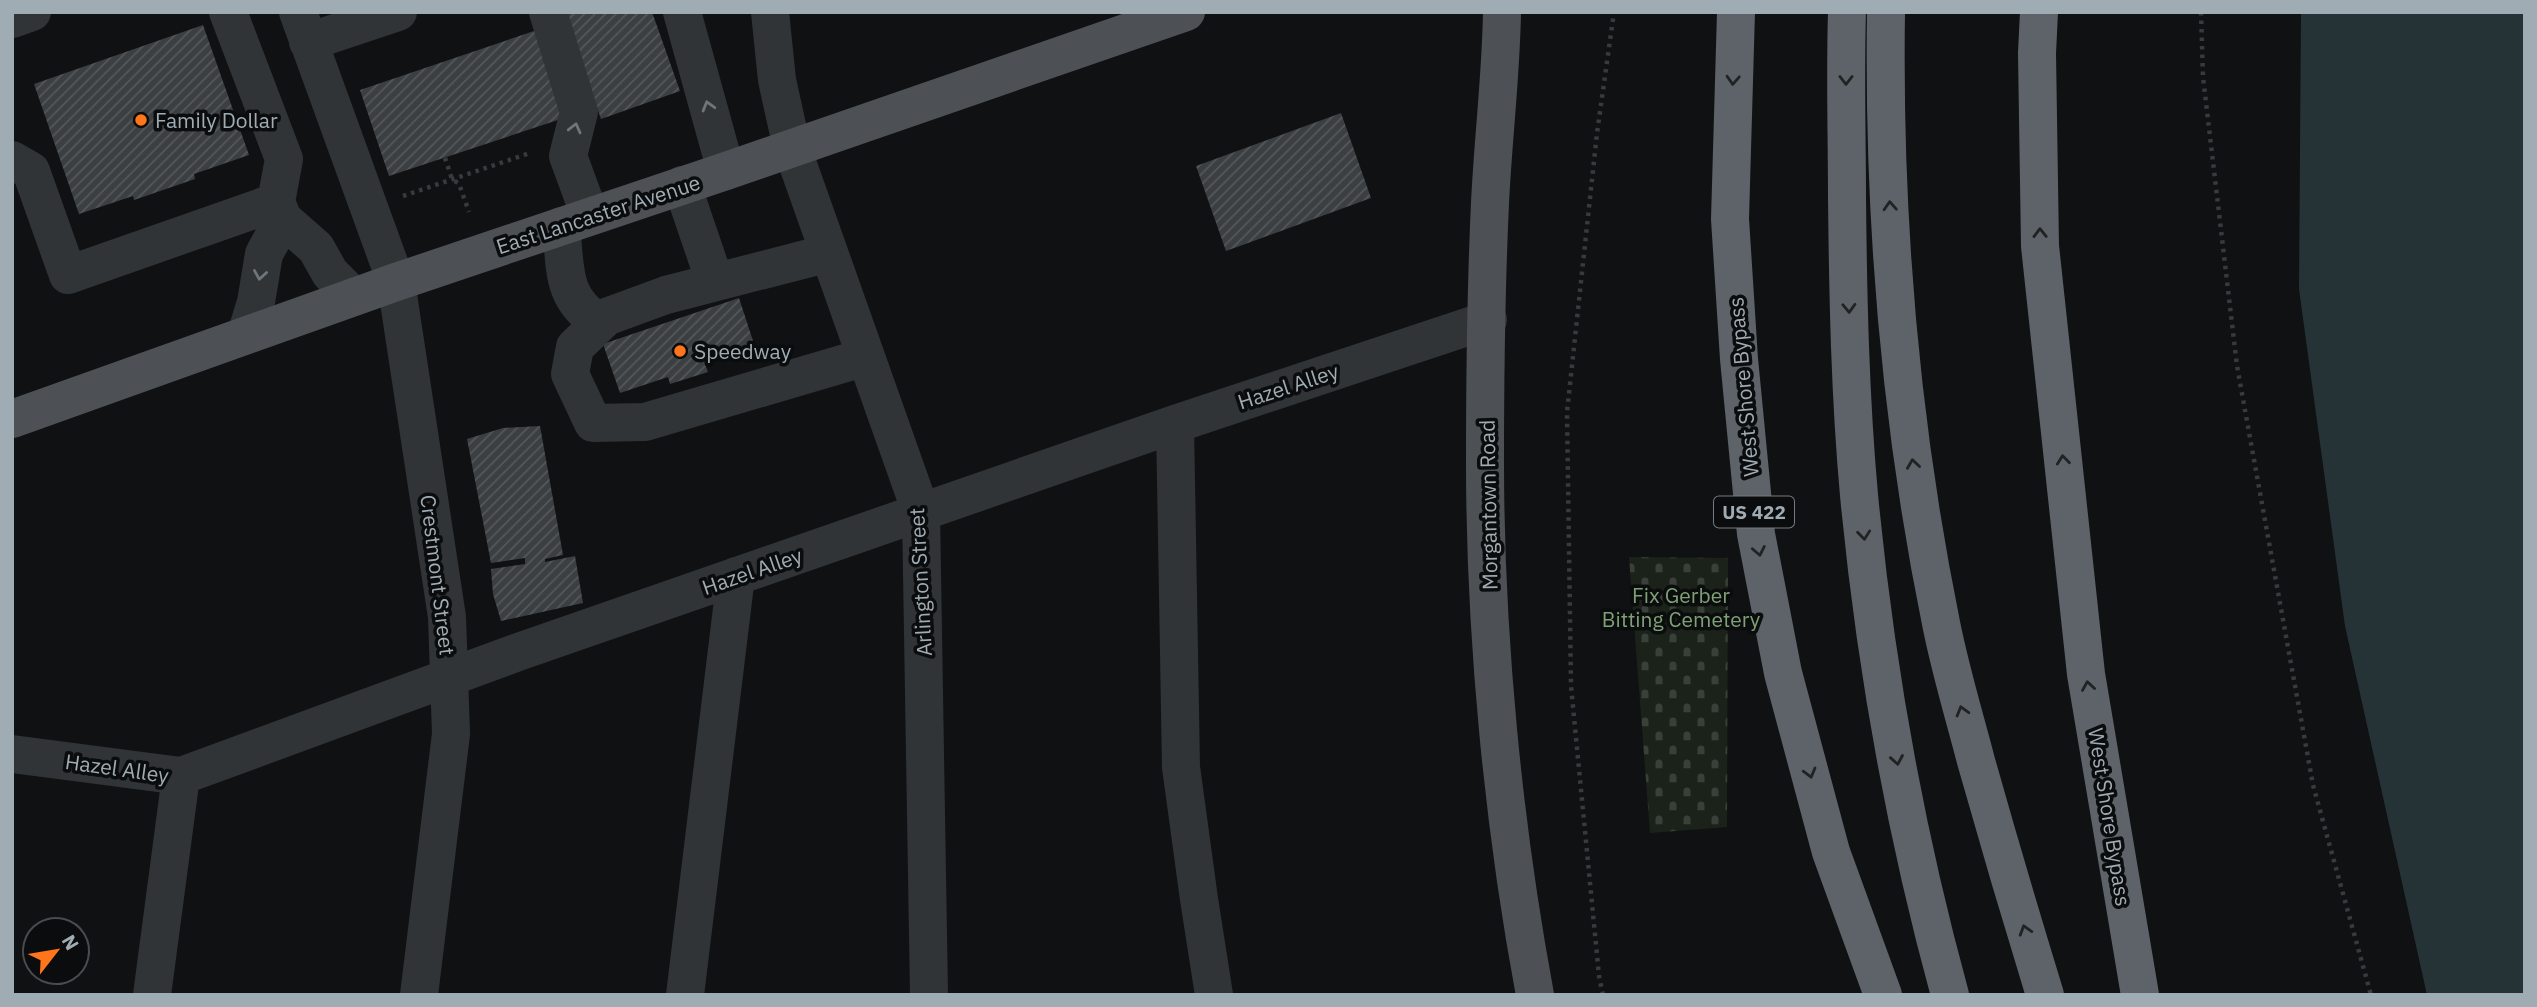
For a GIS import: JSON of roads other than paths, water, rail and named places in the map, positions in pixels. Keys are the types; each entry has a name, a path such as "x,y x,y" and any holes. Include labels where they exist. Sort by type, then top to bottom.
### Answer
{"highway":[{"name":"West Shore Bypass","path":"1736,12 1730,219 1739,359 1756,534 1783,673 1830,852 1883,995"},
{"path":"1847,12 1848,286 1859,493 1882,679 1899,773 1950,995"},
{"path":"1886,12 1888,166 1894,274 1905,402 1924,537 1941,626 1959,699 2045,995"},
{"name":"West Shore Bypass","path":"2039,12 2037,53 2040,246 2086,674 2140,995"}],"main road":[{"name":"East Lancaster Avenue","path":"12,419 353,296 1186,12"},
{"name":"Morgantown Road","path":"1502,12 1490,203 1485,464 1494,673 1516,875 1535,995"}],"street":[{"path":"12,19 32,12"},
{"path":"228,12 284,159 279,210 264,254 256,302 246,335"},
{"path":"303,27 398,12"},
{"path":"548,12 579,112 568,156 575,221 570,294 584,313 600,323"},
{"path":"682,12 726,171"},
{"name":"Arlington Street","path":"770,12 776,80 792,148 921,512 929,995"},
{"name":"Crestmont Street","path":"303,27 396,282 447,617 451,734 419,995"},
{"path":"12,160 31,171 68,275 279,210"},
{"path":"682,185 715,282"},
{"path":"279,210 316,248 330,273 353,296"},
{"path":"829,253 666,295 606,317 575,347 570,374 593,423 645,422 866,357"},
{"name":"Hazel Alley","path":"12,754 181,776 736,576 1175,424 1488,320"},
{"path":"1175,424 1181,767 1214,995"},
{"path":"685,995 736,576"},
{"path":"152,995 181,776"}],"place":[{"name":"Family Dollar","path":"141,120"},
{"name":"Speedway","path":"680,351"}],"park label":[{"name":"Fix Gerber Bitting Cemetery","path":"1681,607"}]}
